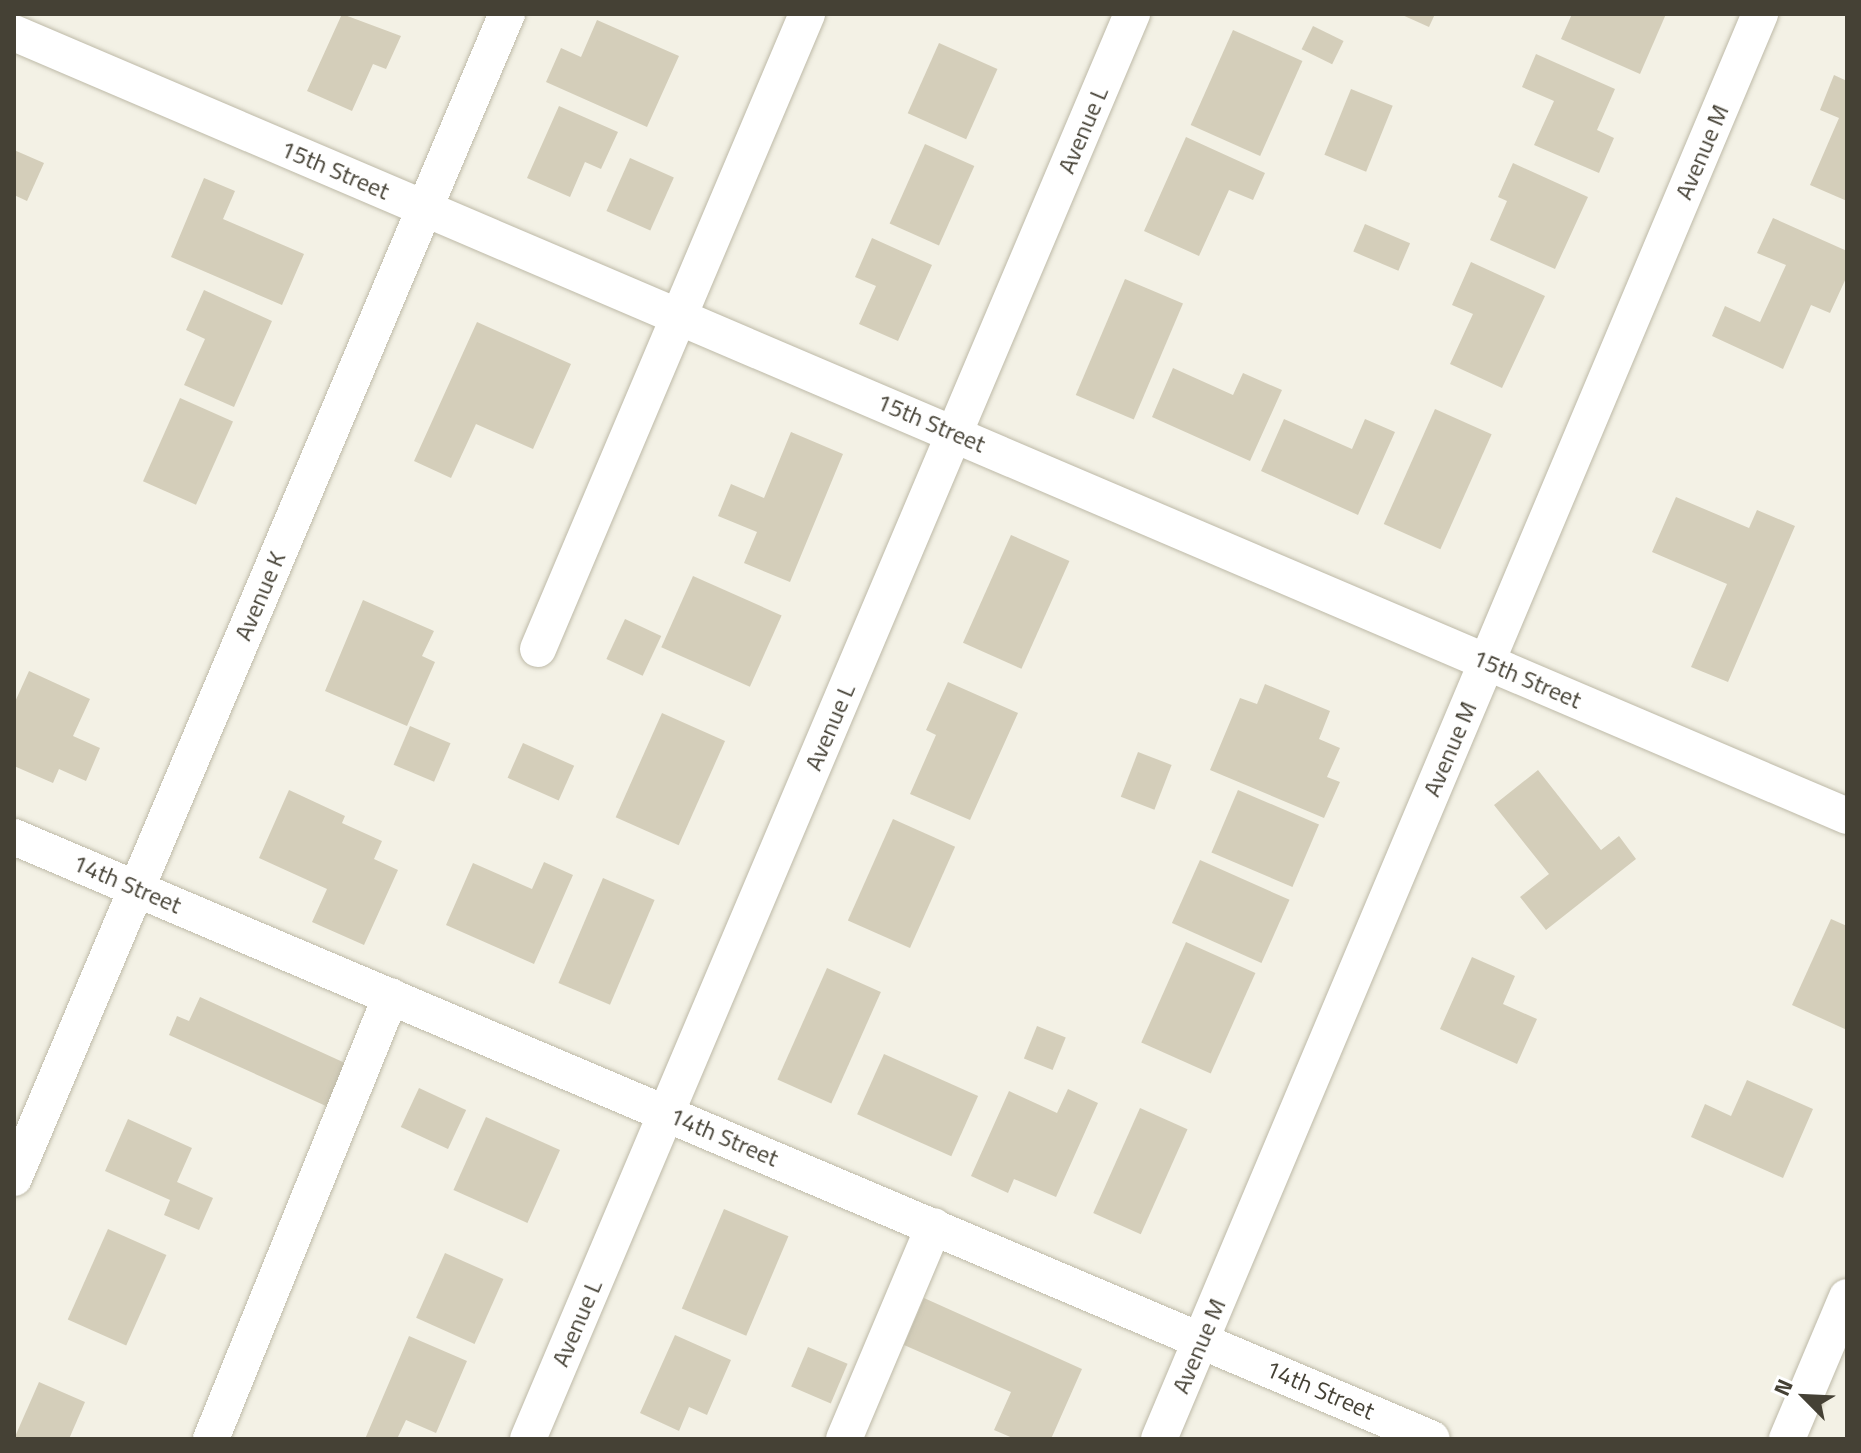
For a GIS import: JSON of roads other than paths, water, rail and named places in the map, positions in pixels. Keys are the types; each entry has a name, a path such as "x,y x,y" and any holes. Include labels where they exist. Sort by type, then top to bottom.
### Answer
{"street":[{"name":"Avenue K","path":"14,1178 507,14"},
{"path":"538,649 807,14"},
{"name":"Avenue L","path":"528,1439 1132,14"},
{"name":"Avenue M","path":"1159,1439 1760,14"},
{"name":"15th Street","path":"14,33 1847,816"},
{"name":"14th Street","path":"14,837 1432,1439"},
{"path":"211,1439 391,996"},
{"path":"844,1439 934,1226"},
{"path":"1787,1439 1847,1297"}]}
